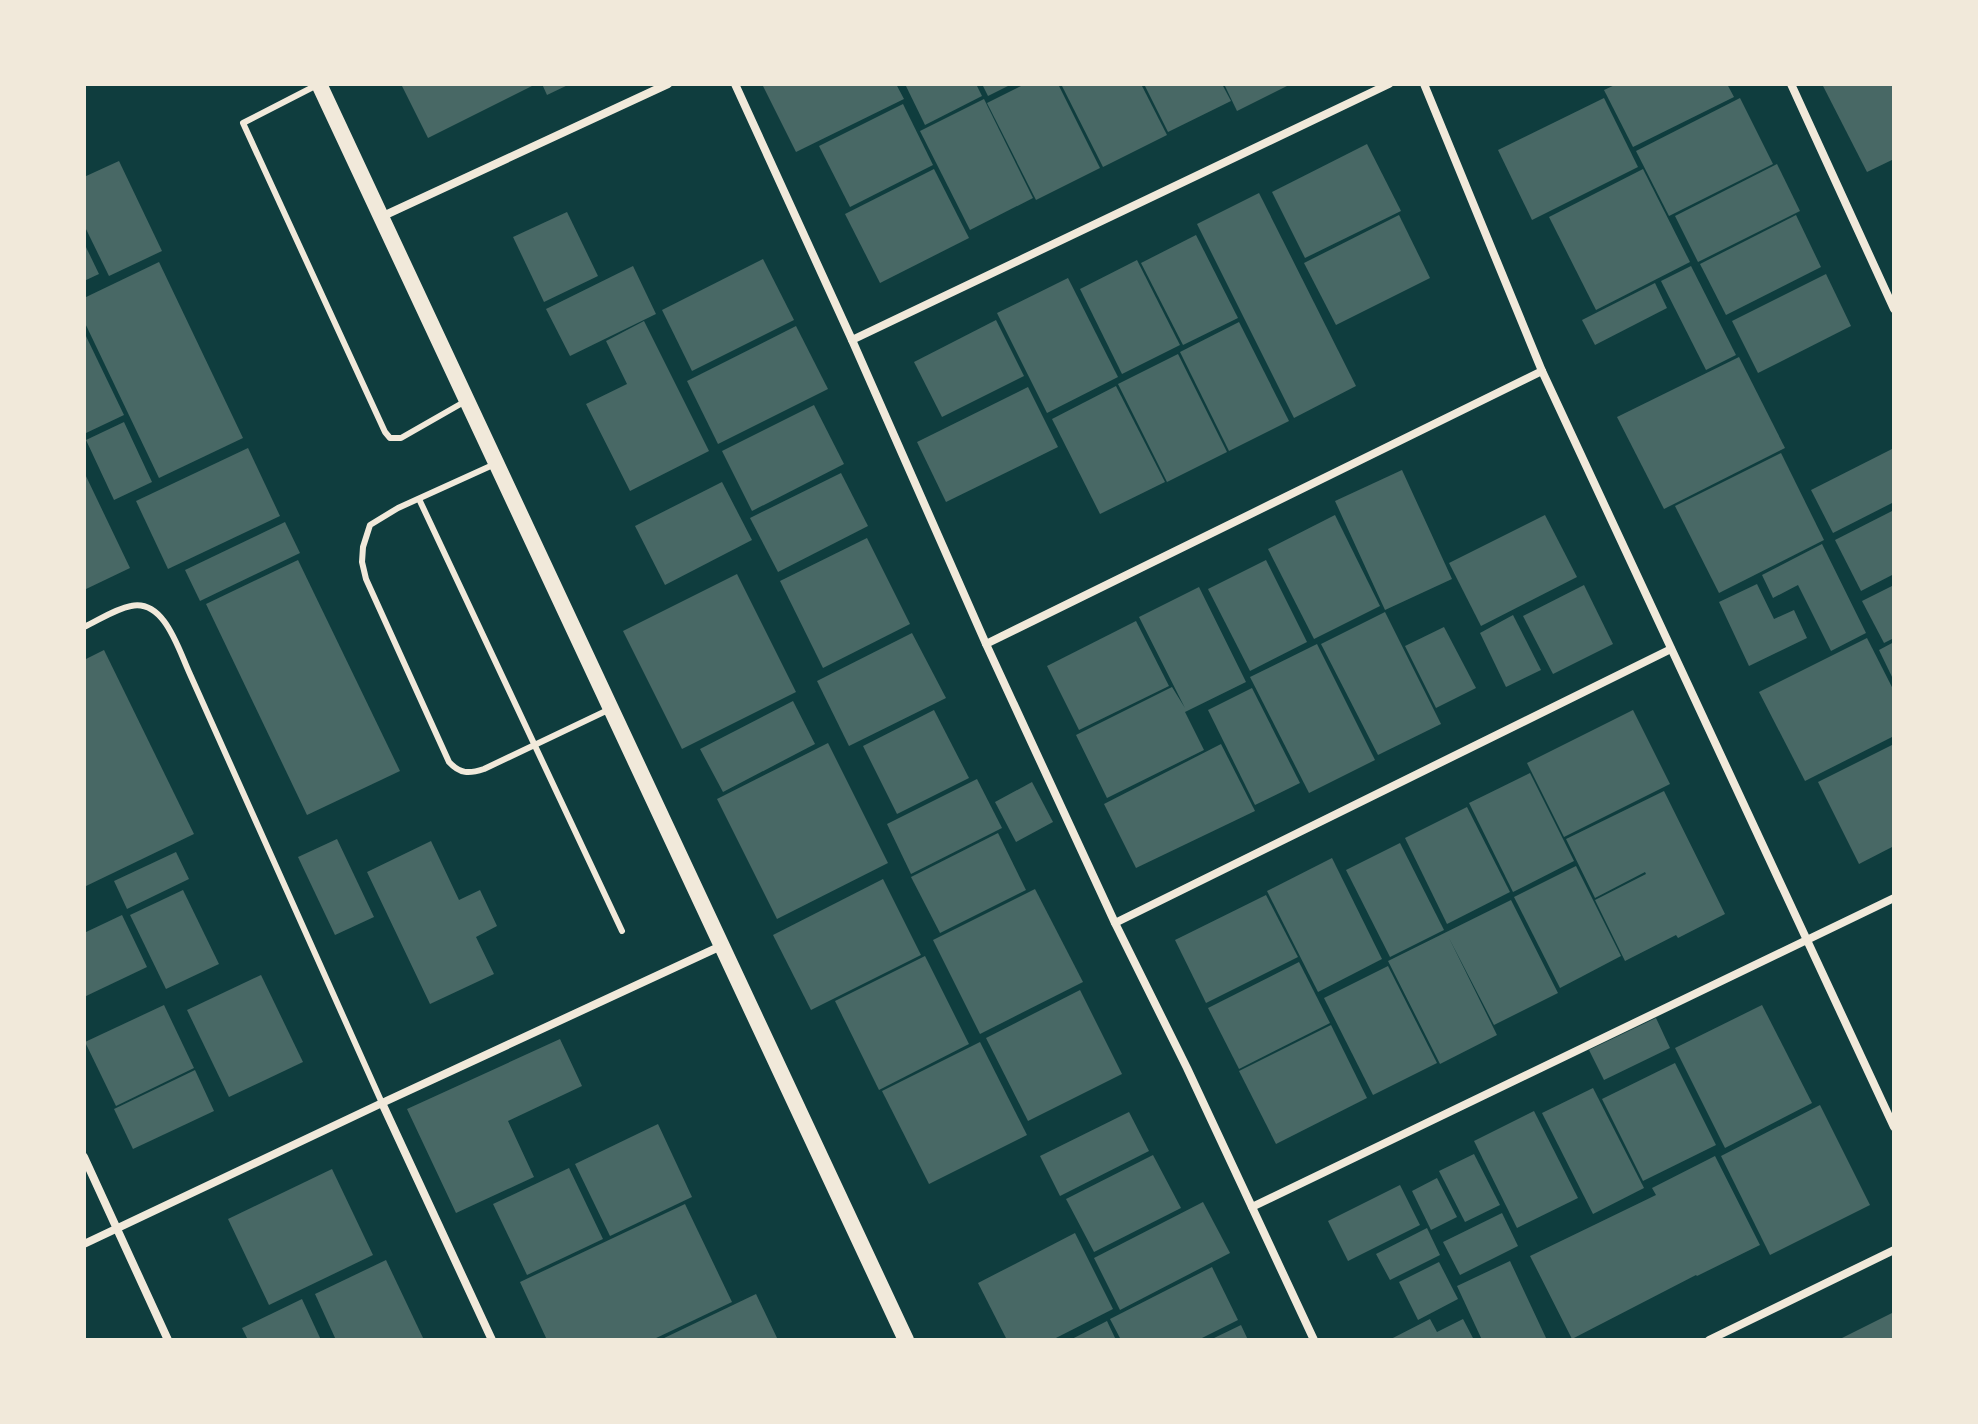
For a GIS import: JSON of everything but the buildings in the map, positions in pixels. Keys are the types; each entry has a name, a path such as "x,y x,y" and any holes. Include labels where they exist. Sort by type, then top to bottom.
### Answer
{"main road":[{"path":"320,84 906,1340"}],"street":[{"path":"381,217 668,84"},
{"path":"735,84 986,644 1314,1340"},
{"path":"852,340 1389,84"},
{"path":"1424,84 1542,371 1894,1127"},
{"path":"1791,84 1894,309"},
{"path":"986,644 1542,371"},
{"path":"1115,923 1671,649"},
{"path":"1252,1207 1894,898"},
{"path":"84,1244 722,946"},
{"path":"382,1103 492,1340"},
{"path":"84,1157 168,1340"},
{"path":"1709,1340 1894,1250"}],"lane":[{"path":"320,84 243,123 385,432 390,438 401,438 467,400"},
{"path":"497,463 398,508 370,525 363,547 366,579 449,762 464,773 484,769 612,709"},
{"path":"419,499 622,931"},
{"path":"84,627 132,605 154,609 162,618 382,1103"}]}
